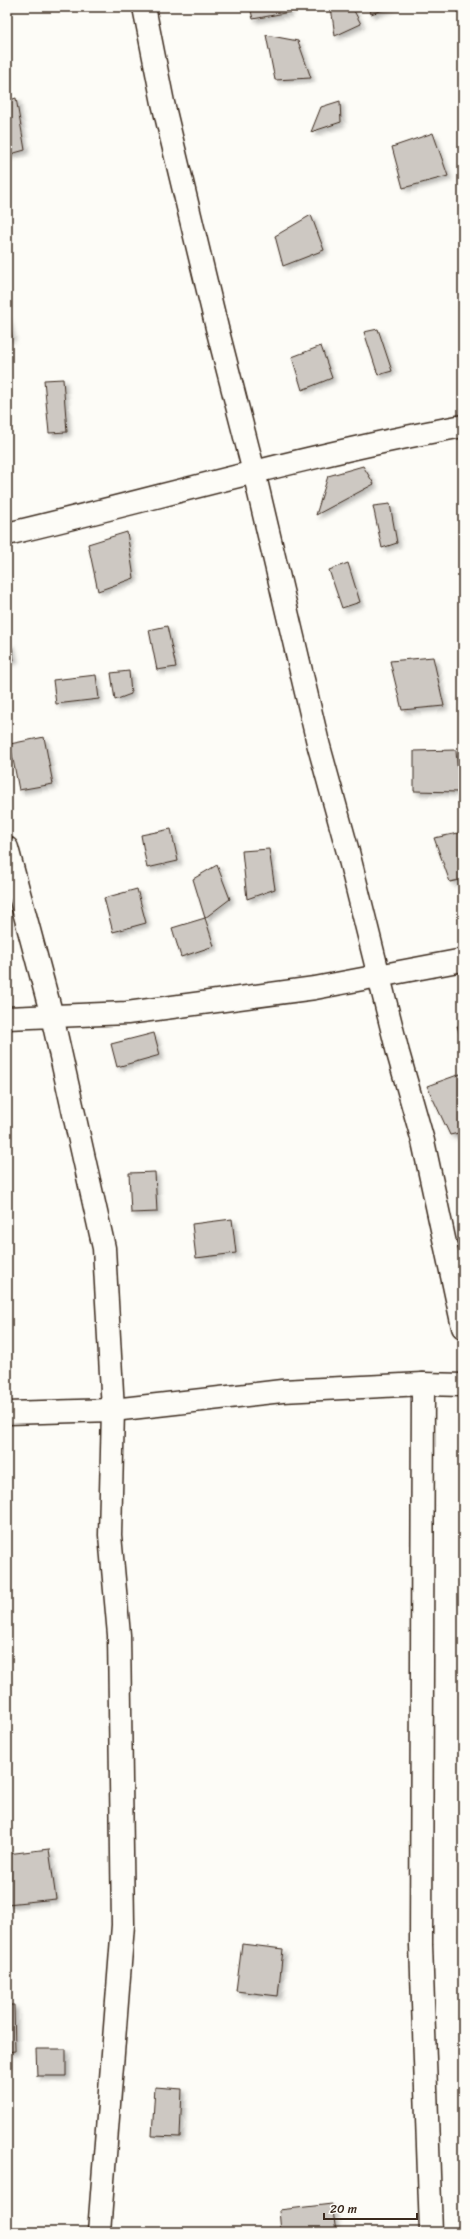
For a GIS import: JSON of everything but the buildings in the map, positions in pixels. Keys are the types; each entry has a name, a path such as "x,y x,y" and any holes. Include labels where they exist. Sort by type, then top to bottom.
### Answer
{"street":[{"path":"144,7 163,103 217,328 254,472 318,743 348,852 398,1053 423,1142 463,1327"},
{"path":"7,534 254,472 463,426"},
{"path":"7,848 52,1016 104,1248 113,1410 110,1535 119,1635 123,1925 99,2232"},
{"path":"7,1018 127,1013 315,988 380,977 463,960"},
{"path":"423,1384 421,1945 431,2232"},
{"path":"7,1413 113,1410 282,1391 423,1384 463,1385"}]}
